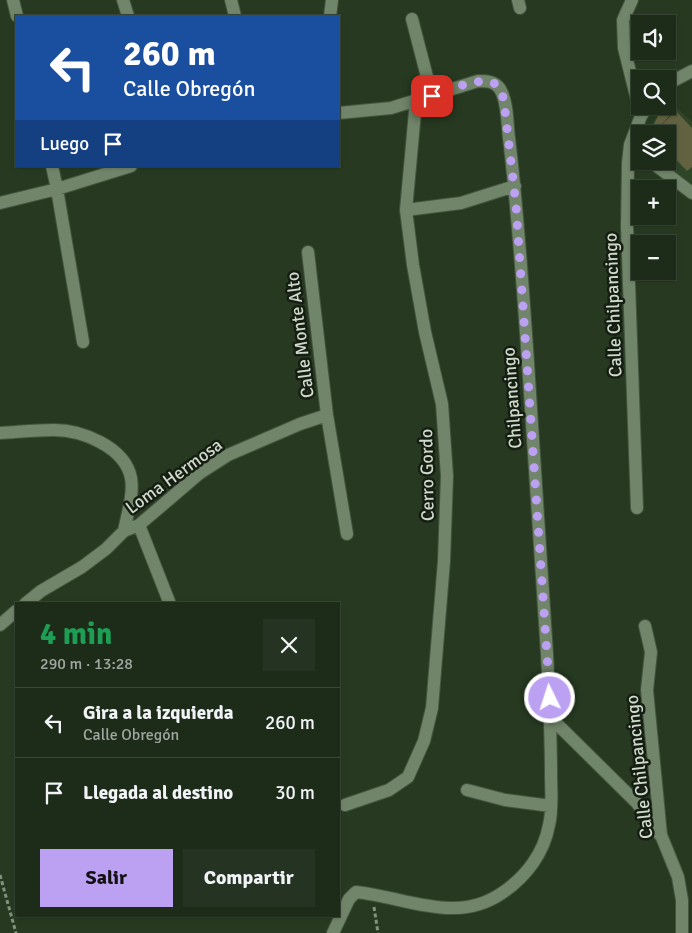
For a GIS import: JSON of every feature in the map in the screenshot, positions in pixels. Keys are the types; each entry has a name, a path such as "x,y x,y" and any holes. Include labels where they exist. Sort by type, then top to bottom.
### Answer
{"street":[{"path":"12,0 17,15"},
{"path":"123,0 128,15"},
{"path":"232,0 235,15"},
{"path":"330,15 332,0"},
{"path":"631,70 624,48 624,20 632,0"},
{"path":"340,113 391,108 432,96 412,19"},
{"path":"676,79 692,71"},
{"name":"Chilpancingo","path":"432,96 478,81 491,82 500,88 504,102 515,186 551,718"},
{"name":"Cerro Gordo","path":"345,805 389,790 408,777 424,741 432,708 444,561 447,476 442,404 425,332 413,265 406,210 416,102"},
{"path":"52,167 83,342"},
{"path":"0,203 57,189 129,167"},
{"name":"Calle Chilpancingo","path":"633,170 627,228 637,508"},
{"path":"662,170 692,193"},
{"path":"406,210 461,202 515,186"},
{"name":"Calle Monte Alto","path":"308,252 327,415 347,534"},
{"name":"Loma Hermosa","path":"124,531 139,525 200,473 228,455 300,424 327,415"},
{"path":"0,433 55,430 72,432 91,438 113,450 128,466 132,480 124,531 106,549 90,561 41,591 28,602"},
{"path":"139,525 169,602"},
{"path":"0,625 15,613"},
{"name":"Calle Chilpancingo","path":"645,626 650,652 647,690 661,836 678,877 682,900 682,933"},
{"path":"333,933 349,899 356,892 448,909 480,904 502,894 526,873 543,848 550,824 551,718"},
{"path":"551,718 637,803 661,836"},
{"path":"467,790 505,800 551,806"}],"path":[{"path":"0,875 16,933"},
{"path":"372,894 378,933"}],"shaded area":[{"path":"676,107 692,122 692,188 669,170 676,170 676,125 652,125 657,115 676,115"}],"building":[{"path":"676,111 692,128 692,167 687,171 676,159 676,125 661,125 672,115 676,115"},
{"path":"658,115 670,115 661,125 654,125"}],"route":[{"path":"432,96 478,81 491,82 500,88 504,102 515,186 550,698"}]}
